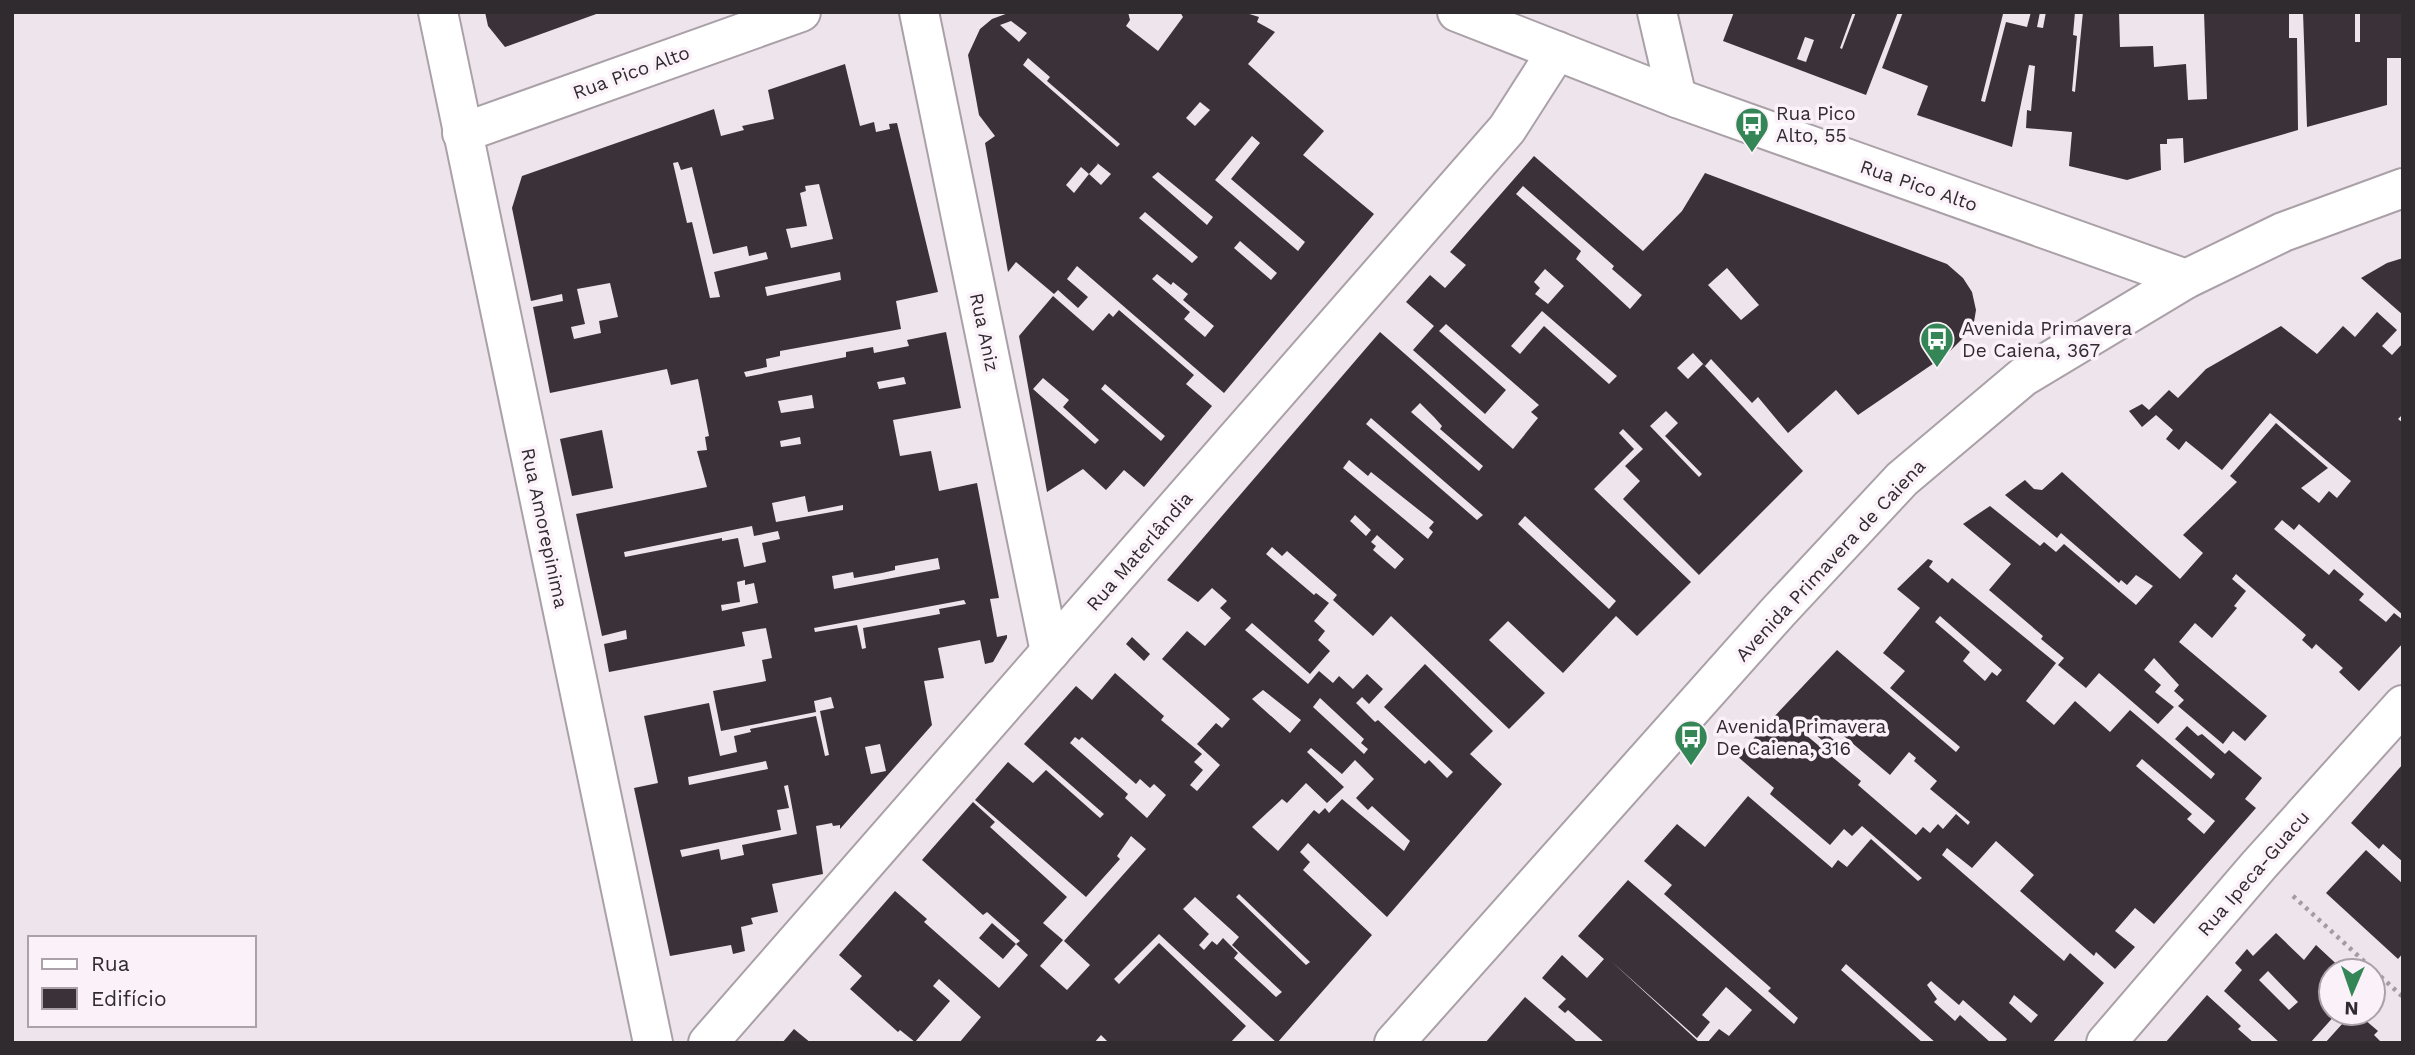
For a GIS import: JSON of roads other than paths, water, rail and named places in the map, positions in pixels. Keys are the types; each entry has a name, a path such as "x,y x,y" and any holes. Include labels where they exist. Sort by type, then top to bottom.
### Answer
{"street":[{"name":"Rua Amorepinima","path":"438,12 653,1043"},
{"name":"Rua Pico Alto","path":"462,133 801,12"},
{"name":"Rua Aniz","path":"919,12 1051,652"},
{"name":"Rua Pico Alto","path":"1457,12 1676,98 2186,279"},
{"path":"1657,12 1676,98"},
{"name":"Rua Materlândia","path":"708,1043 1507,130 1558,51"},
{"name":"Avenida Primavera de Caiena","path":"1394,1043 1778,612 1902,478 2023,377 2186,279 2283,232 2403,188"},
{"name":"Rua Ipeca-Guacu","path":"2106,1043 2259,865 2403,705"}],"place":[{"name":"Rua Pico Alto, 55","path":"1752,154"},
{"name":"Avenida Primavera De Caiena, 367","path":"1937,369"},
{"name":"Avenida Primavera De Caiena, 316","path":"1691,767"}]}
